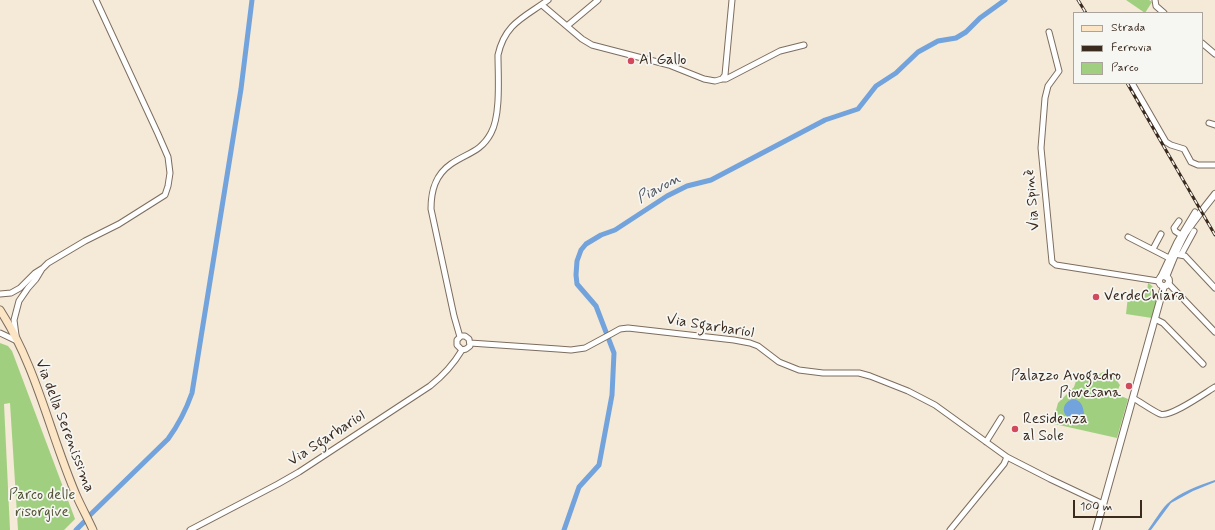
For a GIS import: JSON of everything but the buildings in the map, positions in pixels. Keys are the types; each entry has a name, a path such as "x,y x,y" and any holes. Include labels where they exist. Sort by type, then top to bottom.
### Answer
{"main road":[{"name":"Via della Serenissima","path":"0,310 17,341 35,381 77,497 93,530"}],"street":[{"path":"17,341 14,320 19,301 43,268 48,263 85,241 119,224 165,195 168,186 170,173 168,157 96,0"},
{"path":"462,350 456,343 460,337 435,229 431,209 431,197 434,186 445,168 477,150 491,134 497,114 498,55 500,46 512,26 521,18 548,0"},
{"path":"567,26 598,0"},
{"path":"722,79 725,75 732,0"},
{"path":"1155,0 1156,6 1163,12"},
{"path":"542,5 582,39 592,45 669,65 704,79 715,81 728,79 780,51 804,45"},
{"name":"Via Spinè","path":"1049,32 1059,71 1048,86 1045,98 1041,148 1052,262 1056,266 1164,281"},
{"path":"1203,44 1215,54"},
{"path":"1133,84 1166,142 1184,149 1191,162 1198,165 1215,165"},
{"path":"1178,254 1185,234 1215,194"},
{"path":"1096,530 1155,319 1169,258 1180,236 1196,212"},
{"path":"1179,221 1174,228 1180,236"},
{"path":"1164,281 1178,254 1194,230"},
{"path":"1152,249 1161,234"},
{"path":"1128,237 1169,258"},
{"path":"1178,254 1185,256 1215,288"},
{"path":"0,294 16,291 35,273 43,268"},
{"path":"1164,281 1215,332"},
{"path":"1155,319 1163,323 1203,364"},
{"name":"Via Sgarbariol","path":"470,343 571,350 585,348 620,329 634,328 750,343 758,346 779,362 800,370 823,373 858,373 870,376 918,396 935,405 1007,457 1103,504"},
{"path":"0,333 17,341"},
{"name":"Via Sgarbariol","path":"190,530 278,484 411,399 439,379 452,366 462,350 468,348 470,343 468,337 460,337"},
{"path":"1133,398 1159,414 1168,414 1180,409 1215,387"},
{"path":"986,442 1001,418"},
{"path":"950,530 1004,464 1007,457"}],"green space":[{"path":"1126,0 1149,0 1152,2 1146,12"},
{"path":"1148,283 1155,290 1156,294 1156,304 1152,318 1126,314 1128,296 1141,298 1141,293 1147,293"},
{"name":"Parco delle risorgive","path":"0,343 8,346 12,351 75,519 64,530 18,530 10,403 4,404 10,530 0,530"},
{"path":"1079,372 1092,378 1103,372 1115,374 1120,385 1116,394 1128,399 1117,438 1050,423 1054,418 1058,403 1074,387"}],"water":[{"path":"1073,399 1080,402 1082,406 1084,413 1082,418 1070,418 1064,413 1065,405 1068,401"},
{"path":"1215,480 1215,482 1193,491 1171,503 1151,530 1148,530 1162,510 1172,500 1190,490"}],"waterway":[{"path":"90,515 168,439 182,417 192,393 241,89 252,0"},
{"name":"Piavon","path":"564,530 579,487 599,465 612,395 614,353 596,306 577,284 577,261 581,250 586,244 601,235 615,230 667,196 687,186 711,180 825,120 858,109 876,86 896,73 918,52 938,41 956,38 966,32 980,18 1005,0"},
{"path":"76,530 84,522"}],"railway":[{"path":"1078,0 1085,12"},
{"path":"1128,84 1215,235"}],"place":[{"name":"Al Gallo","path":"631,61"},
{"name":"VerdeChiara","path":"1096,297"},
{"name":"Palazzo Avogadro Piovesana","path":"1129,386"},
{"name":"Residenza al Sole","path":"1015,429"}]}
